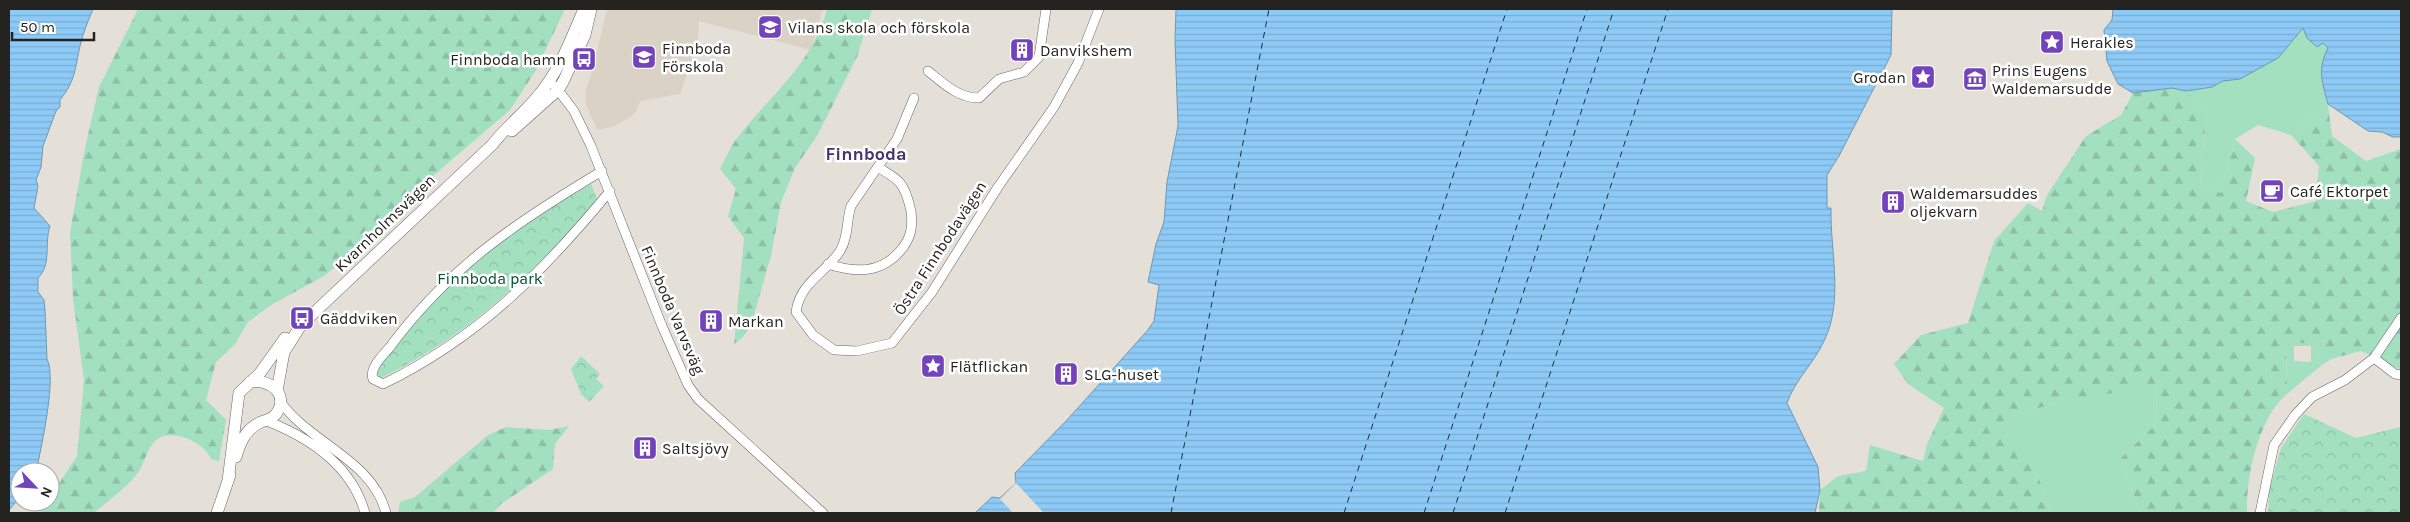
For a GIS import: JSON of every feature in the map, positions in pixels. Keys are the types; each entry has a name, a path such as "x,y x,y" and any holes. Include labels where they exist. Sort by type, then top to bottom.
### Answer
{"street":[{"name":"Kvarnholmsvägen","path":"492,145 504,129 535,100 549,81 572,38 584,9"},
{"name":"Kvarnholmsvägen","path":"228,481 239,394 260,373 291,331 301,325 492,145 524,121 558,90 583,41 591,9"},
{"path":"928,71 949,88 962,95 979,98 1000,78 1024,72 1039,57 1046,9"},
{"name":"Östra Finnbodavägen","path":"914,98 897,138 852,206 845,242 828,264 812,278 798,301 796,312 813,335 828,347 843,351 871,349 892,343 932,292 998,187 1054,107 1078,63 1098,9"},
{"name":"Finnboda Varvsväg","path":"549,81 558,90 576,116 602,171 688,385 698,399 823,513"},
{"path":"828,264 848,271 882,266 893,260 911,234 912,219 906,192 899,182 878,167"},
{"path":"602,171 539,208 508,230 450,278 373,369 373,379 383,384 395,378 435,355 490,316 522,289 552,259 610,191"},
{"path":"2260,513 2274,445 2295,414 2312,397 2345,380 2374,358 2401,318"},
{"name":"Kvarnholmsvägen","path":"217,513 240,444 250,430 275,415 284,352 301,325"},
{"path":"2374,358 2394,374 2401,376"},
{"path":"250,382 266,382 301,424 360,471 373,485 383,502 386,513"},
{"path":"237,402 243,415 250,421 263,422 309,440 331,459 348,477 356,490 365,513"}],"shaded area":[{"name":"Finnboda Förskola","path":"607,9 823,9 811,50 699,21 698,41 680,94 640,101 637,110 631,117 613,127 597,130 586,105 586,89"}],"green space":[{"path":"138,9 565,9 536,70 510,110 434,175 343,261 324,276 271,305 248,322 235,344 216,362 206,400 226,420 219,461 211,459 203,448 189,439 173,435 159,438 149,449 139,471 130,482 94,513 40,513 60,512 60,482 77,456 84,380 73,299 70,232 85,148 99,87"},
{"path":"827,9 872,9 857,57 817,136 795,168 781,202 771,256 752,322 743,337 734,344 744,238 728,216 736,189 720,169 735,141 788,79 811,47"},
{"path":"2303,28 2308,38 2317,46 2323,42 2328,49 2323,63 2322,82 2328,104 2291,135 2258,125 2235,139 2221,193 2200,186 2206,116 2186,91 2212,87 2223,81 2240,79 2291,41"},
{"path":"2172,88 2186,91 2206,116 2200,186 2221,193 2235,139 2255,158 2246,201 2273,212 2316,201 2319,166 2291,135 2328,104 2332,136 2366,161 2401,149 2401,370 2361,351 2331,359 2322,365 2316,343 2286,343 2287,394 2268,418 2261,433 2249,483 2247,513 2140,513 2121,458 2156,424 2157,384 2028,410 2000,426 2039,478 2050,513 1819,513 1820,490 1838,476 1866,471 1870,445 1923,461 1927,444 1944,408 1908,384 1894,364 1921,335 1968,323 1994,241 2028,203 2042,211 2047,195 2086,136 2121,115 2133,93"},
{"name":"Finnboda park","path":"591,184 597,199 549,253 499,300 472,322 413,361 381,378 375,372 420,315 471,265 528,222"},
{"path":"2286,343 2316,343 2322,365 2287,394","holes":["2294,346 2311,346 2311,362 2294,361"]},
{"path":"581,356 600,374 596,379 604,386 589,402 581,394 571,369"},
{"path":"2157,383 2156,424 2121,458 2140,513 2050,513 2039,478 1999,426 2028,410"},
{"path":"2304,414 2356,438 2400,427 2401,513 2268,513 2269,491 2281,448"},
{"path":"569,426 555,444 553,469 501,504 493,513 398,513 400,502 415,497 488,435 506,427 550,430"}],"water":[{"path":"9,9 93,9 80,46 72,80 60,100 60,107 56,111 43,146 41,167 36,180 38,186 34,208 50,226 45,266 38,278 38,292 44,300 45,310 47,359 50,368 49,397 38,462 10,462 9,510"},
{"path":"1176,9 1892,9 1891,55 1839,156 1827,175 1827,208 1831,208 1835,276 1835,293 1830,326 1820,349 1790,395 1787,403 1818,467 1820,490 1815,513 975,513 992,497 1000,498 1016,483 1015,473 1067,420 1154,321 1159,285 1148,282 1156,244 1164,222 1167,182 1178,126 1175,40"},
{"path":"2113,9 2401,9 2401,137 2393,137 2382,132 2368,131 2328,104 2322,82 2322,69 2328,48 2323,43 2317,47 2307,38 2303,28 2278,58 2240,79 2223,81 2212,87 2186,91 2172,88 2133,93 2118,84 2107,61 2104,30 2112,20"}],"pier":[{"path":"1016,483 1044,513 1013,513 1000,499"}],"ferry route":[{"path":"1171,513 1269,9"},
{"path":"1344,513 1507,9"},
{"path":"1424,513 1587,9"},
{"path":"1453,513 1614,9"},
{"path":"1505,513 1668,9"}],"place":[{"name":"Vilans skola och förskola","path":"770,27"},
{"name":"Herakles","path":"2052,42"},
{"name":"Danvikshem","path":"1022,50"},
{"name":"Finnboda Förskola","path":"644,57"},
{"name":"Finnboda hamn","path":"584,59"},
{"name":"Grodan","path":"1923,77"},
{"name":"Prins Eugens Waldemarsudde","path":"1975,79"},
{"name":"Café Ektorpet","path":"2272,191"},
{"name":"Waldemarsuddes oljekvarn","path":"1893,202"},
{"name":"Gäddviken","path":"302,318"},
{"name":"Markan","path":"711,321"},
{"name":"Flätflickan","path":"933,366"},
{"name":"SLG-huset","path":"1066,374"},
{"name":"Saltsjövy","path":"645,448"}],"district":[{"name":"Finnboda","path":"866,154"}]}
